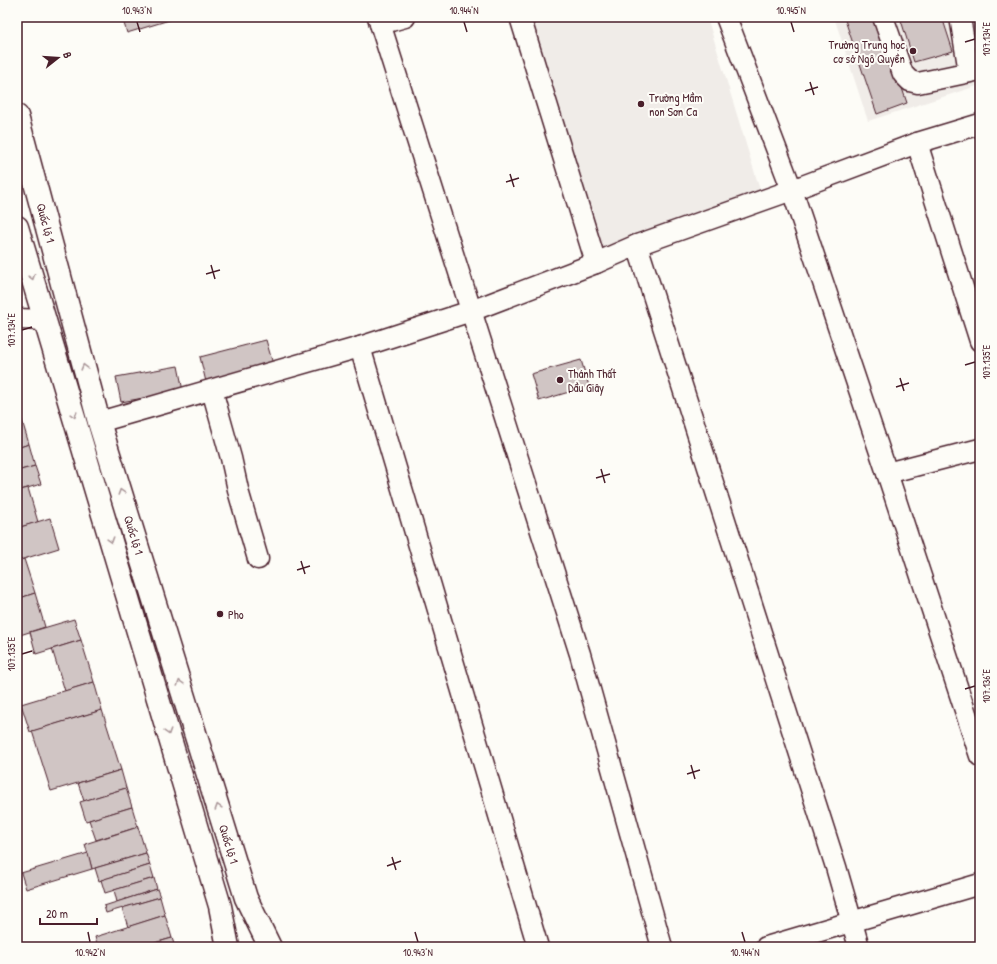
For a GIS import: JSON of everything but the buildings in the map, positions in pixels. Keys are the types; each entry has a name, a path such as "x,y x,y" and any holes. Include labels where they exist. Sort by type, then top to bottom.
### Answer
{"highway":[{"name":"Quốc lộ 1","path":"17,116 99,422 246,898 270,947"},
{"name":"Quốc lộ 1","path":"17,227 220,906 228,947"},
{"path":"246,898 262,947"},
{"path":"220,906 235,947"}],"street":[{"path":"405,17 379,21 580,654 662,947"},
{"path":"520,17 596,263"},
{"path":"726,17 792,190 980,756"},
{"path":"883,17 903,74 910,82 918,83 975,71 960,17"},
{"path":"99,422 360,347 471,311 596,263 637,245 792,190 916,143 980,124"},
{"path":"916,143 980,341"},
{"path":"637,245 836,867 859,947"},
{"path":"17,319 45,320"},
{"path":"360,347 538,947"},
{"path":"212,390 231,458 239,494 258,559"},
{"path":"887,473 980,449"},
{"path":"766,947 980,884"}],"shaded area":[{"name":"Trường Mầm non Sơn Ca","path":"520,17 707,17 760,190 596,250"},
{"name":"Trường Trung học cơ sở Ngô Quyền","path":"834,17 980,17 980,85 868,121"}],"place":[{"name":"Trường Trung học cơ sở Ngô Quyền","path":"913,51"},
{"name":"Trường Mầm non Sơn Ca","path":"641,104"},
{"name":"Thánh Thất Dầu Giây","path":"560,380"},
{"name":"Pho","path":"220,614"}]}
